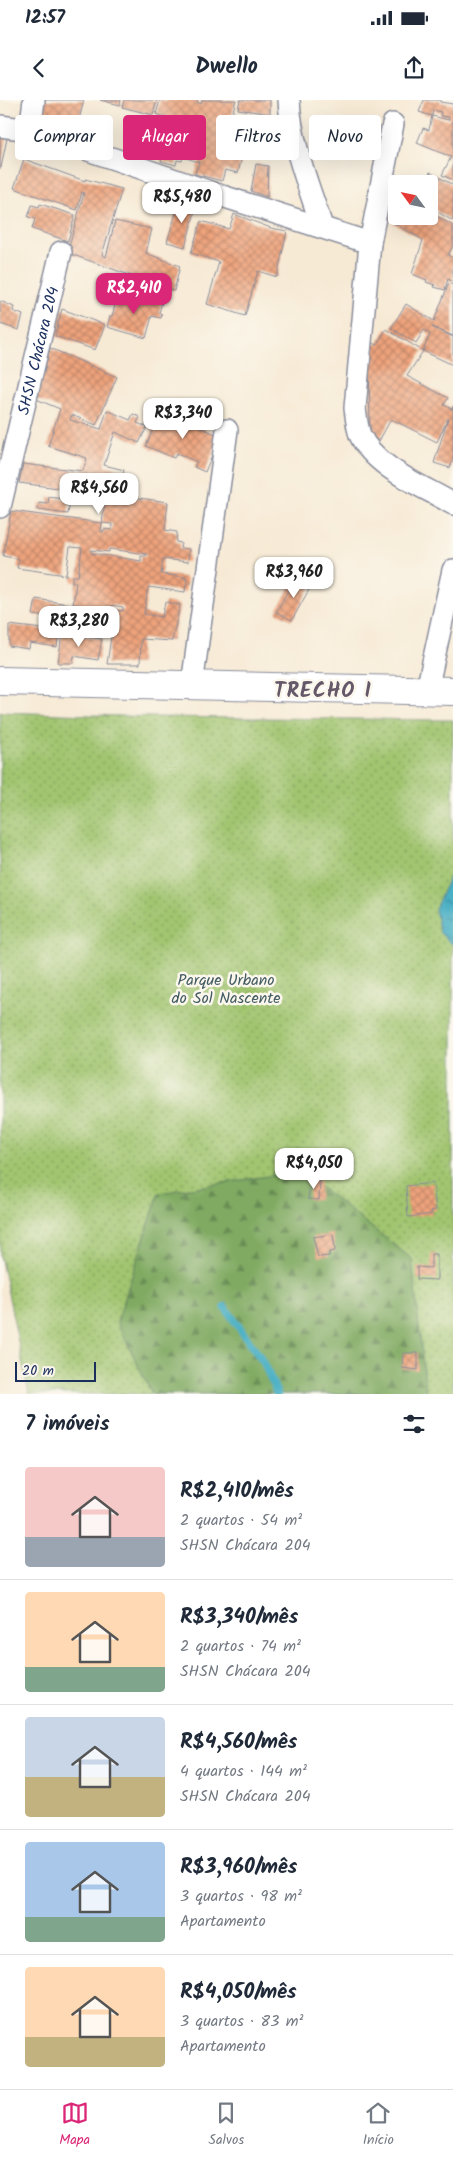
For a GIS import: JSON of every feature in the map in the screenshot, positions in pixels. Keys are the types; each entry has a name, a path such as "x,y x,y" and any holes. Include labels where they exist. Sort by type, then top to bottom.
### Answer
{"street":[{"path":"32,115 34,100"},
{"path":"289,100 290,120 298,154 322,227"},
{"path":"394,124 370,242 355,408 360,433 369,450 382,463 453,504"},
{"path":"0,126 15,128"},
{"path":"113,159 222,196 370,242"},
{"name":"SHSN Chácara 204","path":"0,507 60,252"},
{"path":"192,685 227,430"},
{"path":"0,681 440,691 453,570"}],"green space":[{"name":"Parque Urbano do Sol Nascente","path":"0,712 153,717 453,720 453,1394 29,1394 0,1255"},
{"path":"300,1171 412,1259 426,1394 152,1394 117,1322 159,1193"}],"water":[{"path":"453,869 453,945 440,933 435,909"}],"building":[{"path":"37,100 84,100 80,115 40,115 35,109"},
{"path":"100,100 121,100 120,105"},
{"path":"124,100 157,100 153,115 122,107"},
{"path":"160,100 198,100 197,102 201,104 202,100 236,100 232,115 216,115 216,160 241,160 238,173 225,170 222,181 195,174 199,162 193,160 206,160 206,115 156,114"},
{"path":"240,100 270,100 270,114 238,109"},
{"path":"424,100 441,100 440,102 453,104 453,180 442,175 451,157 417,143 423,128 429,130 432,116 419,112","holes":["433,110 441,112 440,116 449,117 449,120 432,116"]},
{"path":"0,137 7,138 1,168 0,168"},
{"path":"24,160 27,160 85,181 85,179 122,189 102,255 106,257 115,221 152,229 146,253 180,266 174,291 65,252 69,246 84,193 82,192 77,210 14,188"},
{"path":"161,160 177,160 176,165"},
{"path":"256,164 268,166 267,197 251,191"},
{"path":"438,177 453,185 453,221 438,212"},
{"path":"180,200 197,205 185,247 167,242"},
{"path":"40,204 75,215 68,241 32,229 35,219 28,217 32,205 39,207"},
{"path":"234,214 271,228 287,231 277,277 258,271 245,316 207,304 219,262 191,253 201,221 229,229"},
{"path":"438,217 453,226 453,246 448,255 453,258 453,282 448,279 445,290 434,287 435,285 426,282 427,280 412,274 423,240 397,225 438,225"},
{"path":"449,283 453,285 453,336 432,327 453,337 453,365 423,351 430,334 424,330 416,343 391,328 406,304 434,321"},
{"path":"118,294 154,303 155,300 162,302 159,313 162,314 161,318 152,316 146,338 107,327"},
{"path":"0,301 14,307 13,311 23,315 19,330 0,324"},
{"path":"62,309 105,325 95,350 55,336"},
{"path":"386,329 423,351 407,376 448,398 444,405 452,409 453,406 453,460 450,468 434,463 448,418 437,442 391,419 379,441 370,437 369,344 371,342 377,345"},
{"path":"50,348 117,377 96,425 72,415 70,420 101,429 107,410 130,420 133,414 140,417 137,423 147,427 139,443 115,432 104,465 124,470 117,495 168,502 165,530 177,532 176,542 181,543 180,548 189,549 188,562 163,559 161,574 185,577 187,579 185,592 148,587 144,614 162,617 165,602 180,605 172,641 141,639 140,664 107,664 115,610 123,611 123,607 112,605 111,610 73,604 76,582 72,582 72,576 78,576 82,548 70,547 66,575 17,568 19,559 3,556 11,511 102,523 106,494 19,483 23,464 83,471 87,458 48,446 60,409 36,399","holes":["102,523 112,524 112,530 104,529 101,532","109,549 147,554 146,556 141,556 141,561 91,553 91,550 109,552"]},
{"path":"161,410 220,436 205,472 194,467 197,462 177,453 174,458 146,446"},
{"path":"49,497 70,500 68,514 38,510 39,503 48,504"},
{"path":"295,578 311,586 292,620 276,612"},
{"path":"36,599 69,604 66,620 33,615"},
{"path":"72,610 104,615 102,632 70,628"},
{"path":"9,625 59,631 57,647 30,643 29,649 9,646"},
{"path":"62,633 102,639 98,660 74,656 73,663 58,663"},
{"path":"311,1180 320,1181 319,1200 308,1199"},
{"path":"433,1183 436,1210 431,1211 432,1214 408,1217 406,1186"},
{"path":"333,1234 335,1251 329,1252 329,1256 318,1257 313,1237"},
{"path":"431,1254 437,1254 437,1280 417,1279 417,1267 431,1268"},
{"path":"403,1353 418,1353 418,1370 402,1368"}],"waterway":[{"path":"225,1307 264,1363 277,1394"}],"district":[{"name":"TRECHO I","path":"323,690"}]}
